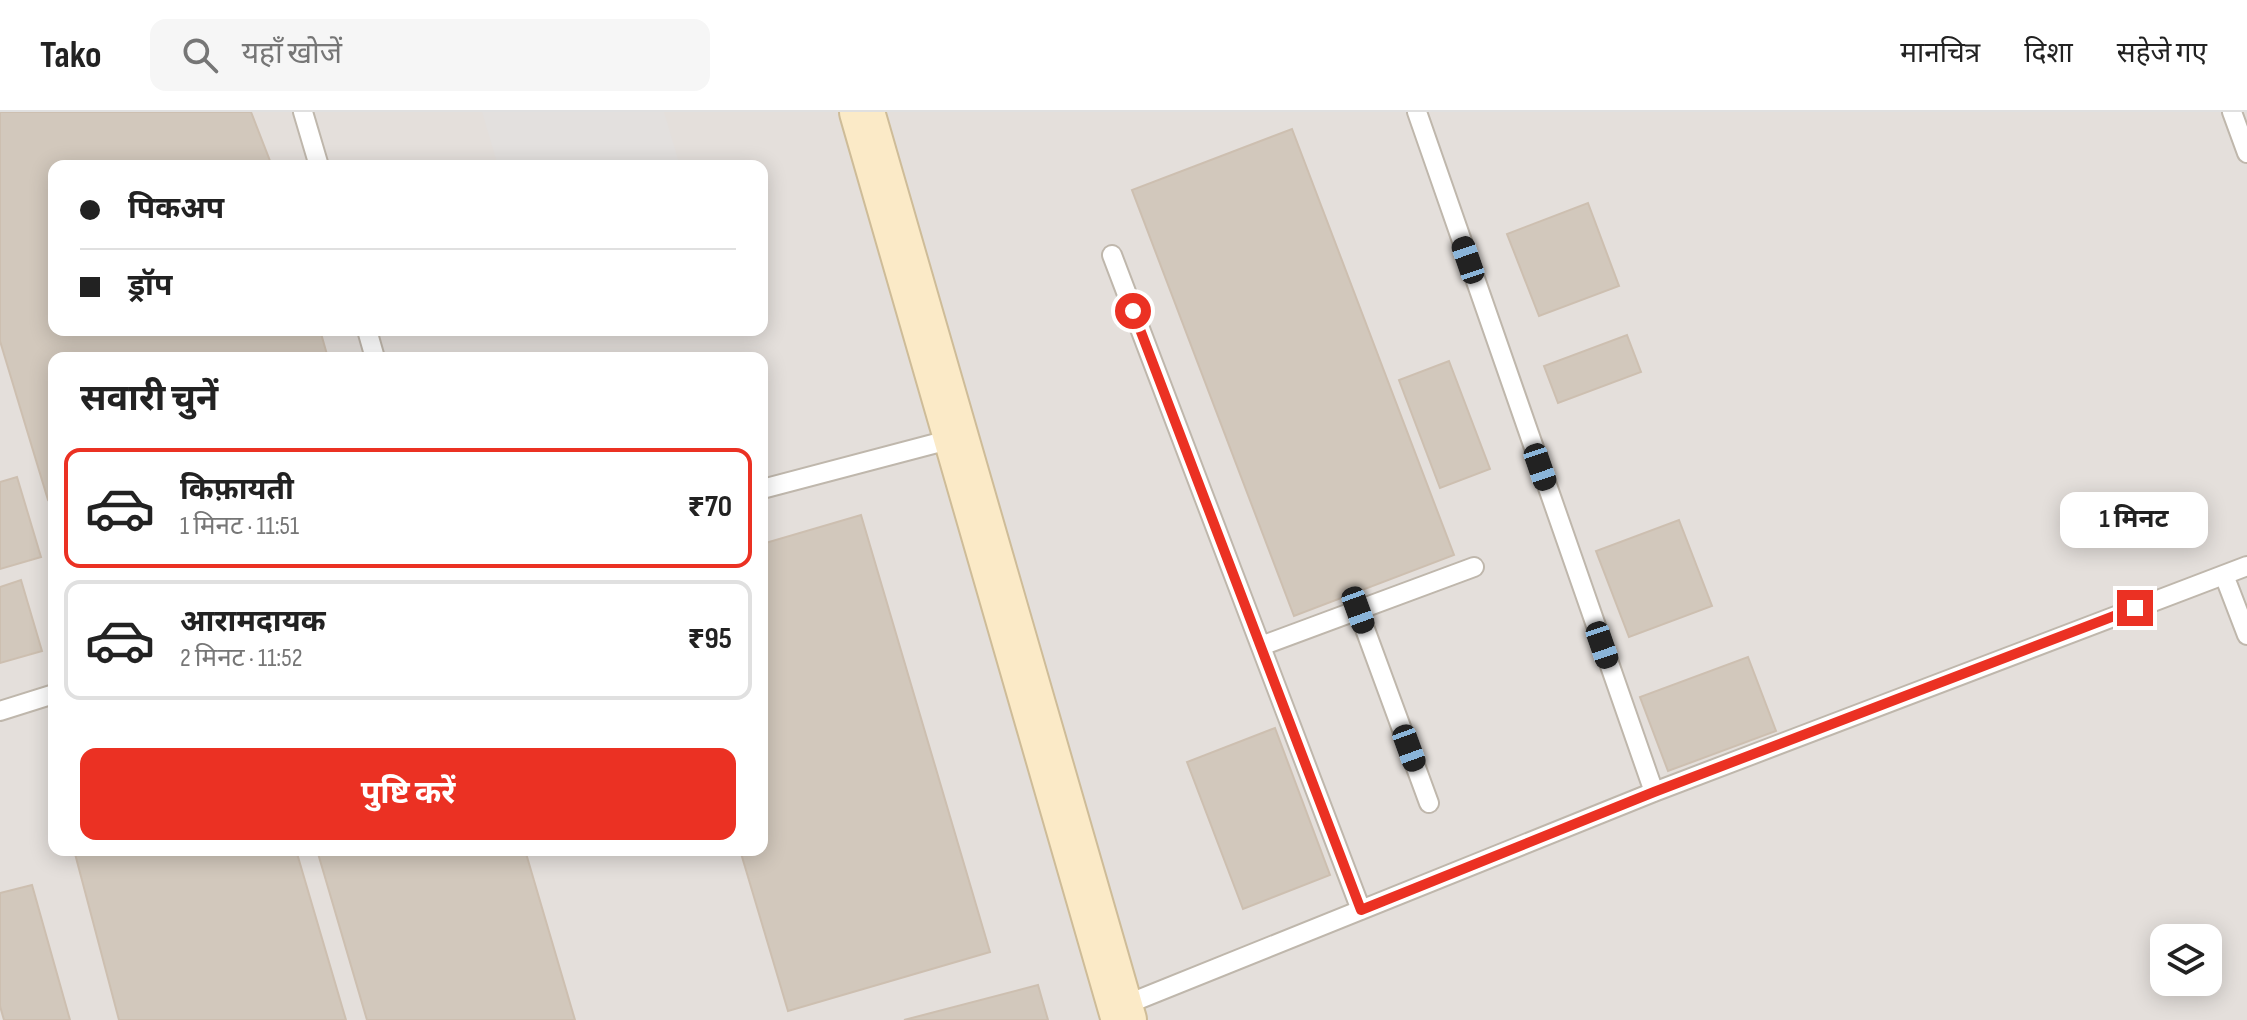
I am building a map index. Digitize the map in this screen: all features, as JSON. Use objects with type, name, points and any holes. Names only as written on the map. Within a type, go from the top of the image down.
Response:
[{"type":"street","points":[[862,112],[1122,1014]]},
{"type":"lane","points":[[303,112],[317,160]]},
{"type":"lane","points":[[1417,112],[1654,792]]},
{"type":"lane","points":[[2232,112],[2247,153]]},
{"type":"lane","points":[[1112,255],[1361,910]]},
{"type":"lane","points":[[768,487],[956,438]]},
{"type":"lane","points":[[1122,1014],[1361,910],[1654,792],[2247,566]]},
{"type":"lane","points":[[1261,646],[1474,567]]},
{"type":"lane","points":[[2224,575],[2247,635]]},
{"type":"lane","points":[[1358,610],[1429,803]]},
{"type":"lane","points":[[0,711],[48,696]]},
{"type":"shaded area","points":[[0,112],[2247,112],[2247,1020],[0,1020]]},
{"type":"shaded area","points":[[482,112],[664,112],[678,160],[496,160]]},
{"type":"building","points":[[0,112],[251,112],[270,160],[48,160],[48,336],[322,336],[326,352],[48,352],[48,500],[0,341]]},
{"type":"building","points":[[1292,129],[1454,555],[1294,616],[1132,190]]},
{"type":"building","points":[[1588,203],[1619,286],[1539,316],[1507,234]]},
{"type":"building","points":[[1627,335],[1641,372],[1558,403],[1544,366]]},
{"type":"building","points":[[1449,361],[1490,469],[1440,488],[1399,380]]},
{"type":"building","points":[[17,477],[41,557],[0,569],[0,482]]},
{"type":"building","points":[[861,515],[990,952],[788,1011],[742,856],[768,856],[768,542]]},
{"type":"building","points":[[1679,520],[1712,606],[1629,637],[1596,551]]},
{"type":"building","points":[[21,580],[42,651],[0,663],[0,587]]},
{"type":"building","points":[[1748,657],[1776,731],[1668,771],[1640,697]]},
{"type":"building","points":[[1275,728],[1330,875],[1243,909],[1187,762]]},
{"type":"building","points":[[76,856],[298,856],[346,1020],[119,1020]]},
{"type":"building","points":[[319,856],[527,856],[575,1020],[367,1020]]},
{"type":"building","points":[[32,885],[70,1020],[4,1020],[0,1006],[0,893]]},
{"type":"building","points":[[1038,985],[1048,1020],[904,1020]]},
{"type":"route","points":[[1133,311],[1361,910],[1654,792],[2135,608]]}]
